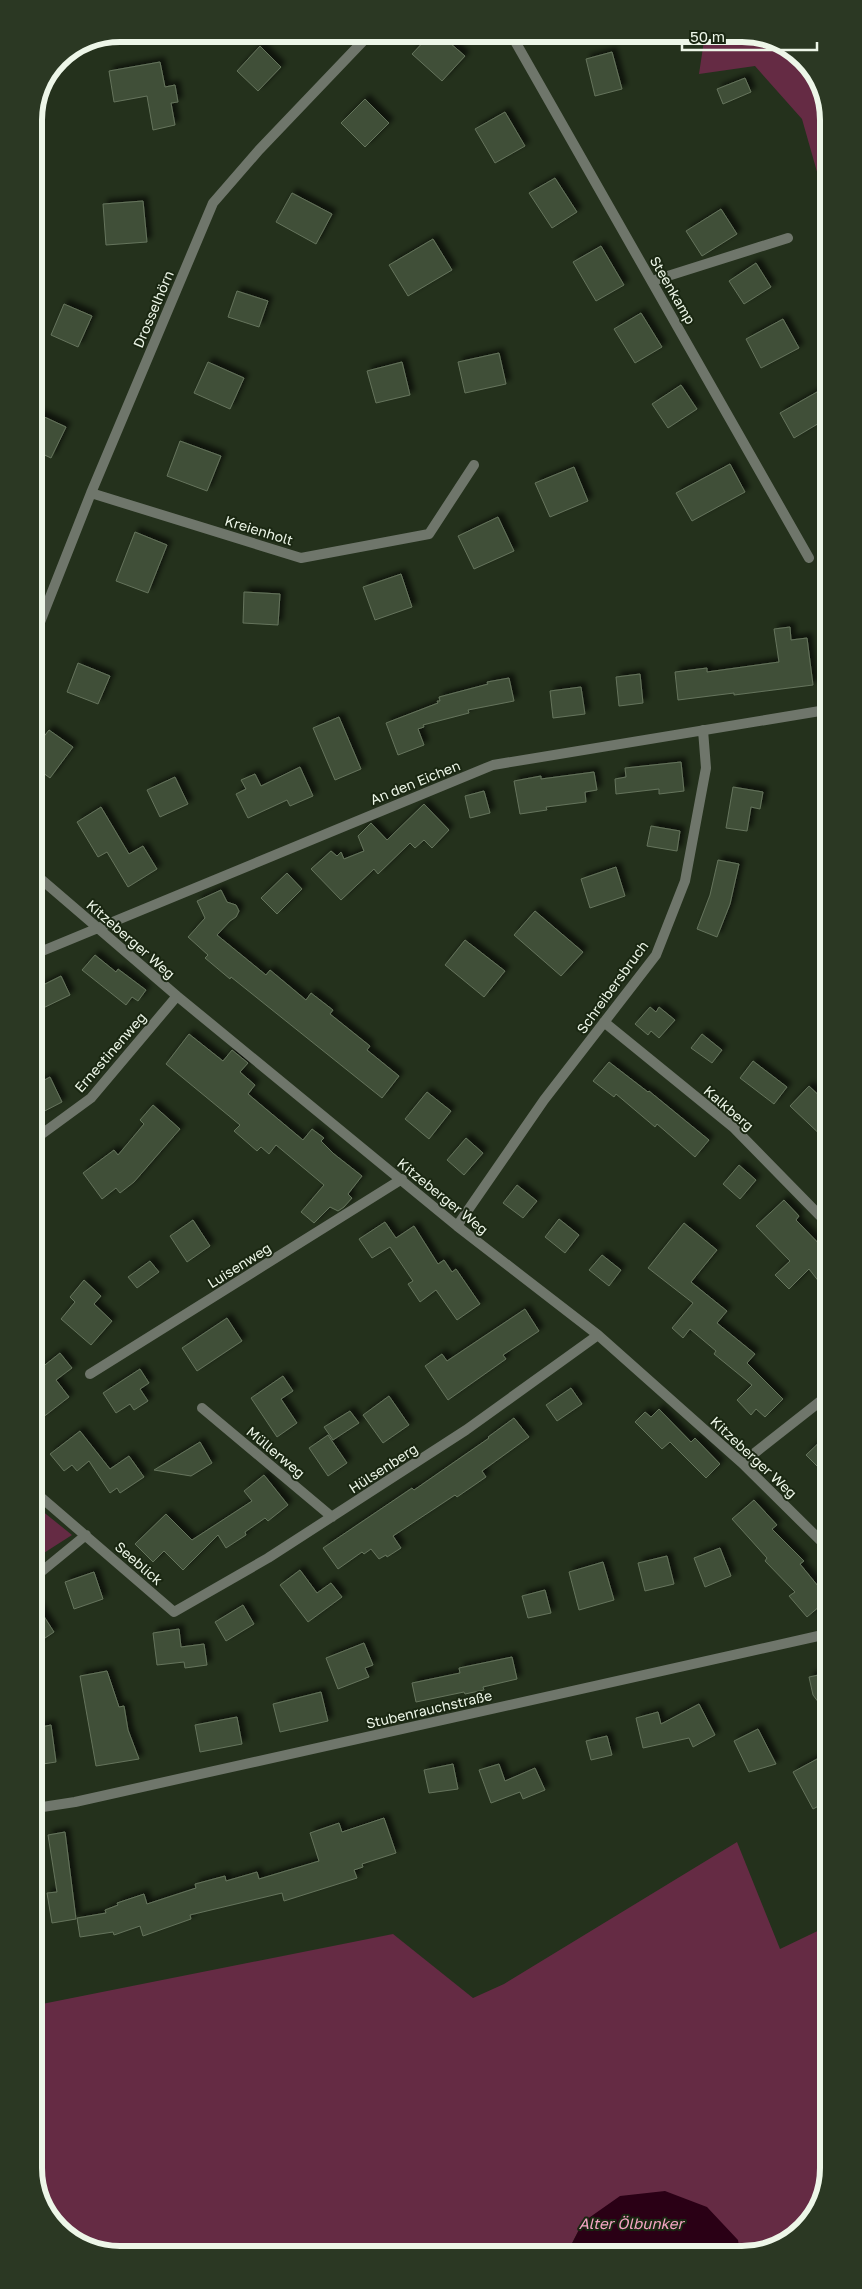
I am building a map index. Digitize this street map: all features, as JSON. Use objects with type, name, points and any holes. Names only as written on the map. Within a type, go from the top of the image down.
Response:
[{"type":"street","name":"Drosselhörn","points":[[43,616],[91,493],[213,203],[259,150],[362,42]]},
{"type":"street","name":"Steenkamp","points":[[516,43],[809,558]]},
{"type":"street","points":[[652,282],[788,238]]},
{"type":"street","name":"Kreienholt","points":[[91,493],[301,558],[429,534],[474,465]]},
{"type":"street","name":"An den Eichen","points":[[43,951],[493,765],[820,711]]},
{"type":"street","name":"Schreibersbruch","points":[[457,1226],[544,1100],[656,955],[685,880],[706,768],[703,730]]},
{"type":"street","name":"Kitzeberger Weg","points":[[43,881],[177,996],[457,1226],[598,1335],[742,1464],[820,1540]]},
{"type":"street","name":"Ernestinenweg","points":[[43,1134],[91,1098],[177,996]]},
{"type":"street","name":"Kalkberg","points":[[604,1022],[733,1127],[820,1216]]},
{"type":"street","name":"Luisenweg","points":[[90,1374],[402,1180]]},
{"type":"street","name":"Hülsenberg","points":[[174,1612],[268,1558],[466,1430],[598,1335]]},
{"type":"street","points":[[742,1464],[820,1402]]},
{"type":"street","name":"Müllerweg","points":[[202,1408],[332,1517]]},
{"type":"street","name":"Seeblick","points":[[42,1498],[174,1612]]},
{"type":"street","points":[[42,1571],[86,1536]]},
{"type":"street","name":"Stubenrauchstraße","points":[[42,1807],[75,1802],[820,1636]]},
{"type":"shaded area","points":[[704,43],[757,44],[781,53],[789,59],[806,77],[817,100],[820,120],[820,182],[802,119],[755,66],[699,74]]},
{"type":"shaded area","points":[[42,1511],[72,1535],[42,1554]]},
{"type":"shaded area","points":[[737,1842],[780,1949],[820,1930],[820,2169],[815,2194],[797,2224],[772,2241],[752,2246],[738,2246],[737,2240],[583,2222],[571,2246],[115,2246],[100,2244],[81,2236],[65,2224],[48,2199],[42,2169],[42,2004],[393,1934],[473,1998],[504,1984]]},
{"type":"water","name":"Alter Ölbunker","points":[[665,2191],[707,2207],[738,2240],[739,2246],[658,2246],[655,2243],[648,2246],[571,2246],[583,2222],[620,2196]]},
{"type":"building","points":[[423,42],[449,43],[465,56],[442,81],[412,54]]},
{"type":"building","points":[[260,46],[281,67],[258,91],[237,71]]},
{"type":"building","points":[[612,52],[622,89],[595,96],[586,59]]},
{"type":"building","points":[[160,62],[165,87],[175,85],[178,102],[171,103],[175,125],[153,130],[147,96],[114,102],[109,71]]},
{"type":"building","points":[[745,78],[751,92],[723,104],[717,89]]},
{"type":"building","points":[[365,99],[389,123],[365,147],[341,123]]},
{"type":"building","points":[[505,112],[525,146],[495,163],[475,129]]},
{"type":"building","points":[[555,178],[577,212],[552,228],[529,193]]},
{"type":"building","points":[[292,193],[332,214],[316,244],[276,222]]},
{"type":"building","points":[[143,201],[147,242],[106,245],[103,204]]},
{"type":"building","points":[[721,209],[737,234],[702,256],[686,231]]},
{"type":"building","points":[[433,239],[452,270],[408,296],[389,265]]},
{"type":"building","points":[[601,246],[624,285],[596,301],[573,262]]},
{"type":"building","points":[[756,263],[771,287],[744,304],[729,281]]},
{"type":"building","points":[[237,291],[268,301],[259,327],[228,317]]},
{"type":"building","points":[[64,304],[92,316],[78,347],[51,335]]},
{"type":"building","points":[[641,313],[662,347],[635,363],[614,329]]},
{"type":"building","points":[[783,319],[799,348],[761,368],[746,339]]},
{"type":"building","points":[[499,353],[506,384],[465,393],[458,362]]},
{"type":"building","points":[[208,362],[244,378],[230,409],[194,393]]},
{"type":"building","points":[[402,362],[410,395],[376,403],[367,371]]},
{"type":"building","points":[[681,385],[697,409],[668,428],[652,404]]},
{"type":"building","points":[[817,392],[820,397],[820,423],[794,438],[780,413]]},
{"type":"building","points":[[43,416],[66,427],[51,458],[43,454]]},
{"type":"building","points":[[180,441],[221,456],[207,491],[167,476]]},
{"type":"building","points":[[730,464],[745,492],[692,521],[676,493]]},
{"type":"building","points":[[574,467],[588,501],[550,517],[535,483]]},
{"type":"building","points":[[498,517],[514,551],[474,569],[458,536]]},
{"type":"building","points":[[135,532],[167,545],[148,593],[116,581]]},
{"type":"building","points":[[401,574],[412,607],[375,620],[363,587]]},
{"type":"building","points":[[244,592],[280,594],[278,625],[243,623]]},
{"type":"building","points":[[790,627],[791,640],[807,638],[813,685],[678,700],[675,672],[707,668],[707,672],[779,662],[774,629]]},
{"type":"building","points":[[78,663],[110,676],[98,704],[67,692]]},
{"type":"building","points":[[640,674],[643,703],[619,706],[616,677]]},
{"type":"building","points":[[509,678],[514,701],[468,710],[469,713],[423,725],[424,727],[418,729],[424,745],[398,755],[386,723],[438,703],[437,701],[440,701],[439,697],[488,684],[487,682]]},
{"type":"building","points":[[581,687],[585,714],[553,718],[550,691]]},
{"type":"building","points":[[339,717],[361,769],[335,780],[313,728]]},
{"type":"building","points":[[49,730],[73,747],[50,778],[43,773],[43,738]]},
{"type":"building","points":[[681,762],[684,791],[659,794],[659,789],[616,794],[615,779],[626,777],[625,768]]},
{"type":"building","points":[[300,767],[313,796],[290,806],[287,800],[248,818],[236,794],[246,789],[241,780],[255,774],[261,786]]},
{"type":"building","points":[[594,772],[597,790],[585,792],[586,802],[546,807],[547,810],[520,814],[514,781],[541,776],[541,779]]},
{"type":"building","points":[[175,777],[188,804],[160,817],[147,790]]},
{"type":"building","points":[[733,787],[763,792],[760,809],[751,807],[747,831],[726,828]]},
{"type":"building","points":[[484,791],[490,813],[470,818],[465,796]]},
{"type":"building","points":[[424,804],[449,830],[432,848],[424,840],[415,848],[410,843],[378,874],[374,869],[341,900],[311,869],[331,851],[337,856],[341,852],[344,859],[364,851],[358,836],[371,823],[387,840]]},
{"type":"building","points":[[101,807],[129,854],[143,846],[157,869],[128,887],[107,852],[98,857],[77,822]]},
{"type":"building","points":[[651,826],[680,831],[677,851],[647,846]]},
{"type":"building","points":[[718,860],[739,864],[730,904],[717,937],[697,929],[710,895]]},
{"type":"building","points":[[616,867],[625,896],[590,908],[581,879]]},
{"type":"building","points":[[287,873],[302,889],[277,914],[261,898]]},
{"type":"building","points":[[221,890],[227,902],[236,905],[239,911],[236,917],[217,935],[266,975],[270,970],[306,1000],[311,993],[333,1010],[330,1014],[370,1046],[367,1050],[399,1076],[382,1098],[231,977],[230,979],[205,958],[208,955],[188,937],[205,918],[197,901]]},
{"type":"building","points":[[535,911],[583,952],[561,976],[514,935]]},
{"type":"building","points":[[465,940],[505,971],[484,997],[445,965]]},
{"type":"building","points":[[95,955],[116,972],[118,969],[146,990],[138,1001],[132,997],[126,1005],[82,970]]},
{"type":"building","points":[[61,976],[70,995],[43,1008],[43,985]]},
{"type":"building","points":[[650,1007],[656,1012],[659,1007],[675,1020],[659,1038],[651,1031],[648,1035],[635,1024]]},
{"type":"building","points":[[189,1034],[223,1061],[232,1050],[248,1063],[240,1072],[255,1085],[248,1094],[303,1140],[312,1129],[324,1138],[321,1141],[334,1154],[362,1176],[348,1194],[352,1198],[344,1207],[338,1211],[330,1207],[314,1223],[301,1212],[324,1185],[276,1145],[269,1154],[261,1147],[257,1151],[234,1131],[240,1125],[166,1064]]},
{"type":"building","points":[[702,1034],[722,1050],[712,1063],[691,1048]]},
{"type":"building","points":[[753,1061],[787,1087],[774,1104],[740,1078]]},
{"type":"building","points":[[609,1062],[649,1091],[709,1140],[695,1157],[657,1124],[655,1127],[616,1094],[614,1097],[593,1081]]},
{"type":"building","points":[[50,1077],[62,1102],[43,1112],[43,1081]]},
{"type":"building","points":[[809,1086],[820,1096],[820,1134],[790,1106]]},
{"type":"building","points":[[427,1092],[451,1111],[429,1139],[405,1119]]},
{"type":"building","points":[[153,1105],[180,1129],[134,1182],[120,1193],[116,1188],[102,1199],[83,1173],[114,1150],[118,1155],[144,1124],[140,1120]]},
{"type":"building","points":[[466,1138],[483,1153],[464,1175],[447,1160]]},
{"type":"building","points":[[739,1165],[756,1180],[740,1199],[723,1184]]},
{"type":"building","points":[[517,1185],[537,1201],[523,1218],[503,1203]]},
{"type":"building","points":[[784,1200],[799,1216],[796,1220],[820,1245],[820,1283],[809,1269],[789,1289],[775,1275],[790,1261],[756,1226]]},
{"type":"building","points":[[559,1219],[579,1235],[565,1253],[545,1237]]},
{"type":"building","points":[[193,1220],[210,1246],[187,1262],[170,1236]]},
{"type":"building","points":[[385,1222],[396,1238],[414,1226],[438,1264],[444,1260],[452,1272],[456,1269],[480,1304],[457,1320],[436,1290],[420,1302],[408,1284],[413,1281],[390,1247],[372,1258],[359,1239]]},
{"type":"building","points":[[684,1223],[717,1250],[691,1282],[727,1311],[717,1323],[755,1354],[747,1363],[783,1399],[765,1417],[756,1409],[751,1415],[737,1400],[752,1385],[714,1354],[716,1351],[690,1329],[683,1338],[672,1328],[693,1303],[648,1268]]},
{"type":"building","points":[[602,1255],[621,1270],[609,1286],[589,1270]]},
{"type":"building","points":[[150,1261],[159,1272],[137,1288],[128,1277]]},
{"type":"building","points":[[84,1280],[101,1296],[94,1304],[112,1321],[91,1345],[61,1319],[75,1302],[70,1297]]},
{"type":"building","points":[[525,1309],[539,1331],[503,1355],[506,1359],[448,1400],[425,1366],[442,1354],[447,1361]]},
{"type":"building","points":[[227,1318],[242,1341],[197,1371],[182,1348]]},
{"type":"building","points":[[60,1353],[72,1368],[56,1380],[69,1397],[42,1418],[42,1367]]},
{"type":"building","points":[[140,1369],[149,1383],[140,1389],[148,1401],[134,1410],[130,1404],[116,1413],[103,1393]]},
{"type":"building","points":[[283,1376],[293,1391],[281,1399],[297,1423],[277,1437],[251,1398]]},
{"type":"building","points":[[571,1388],[582,1404],[557,1421],[546,1405]]},
{"type":"building","points":[[389,1396],[409,1425],[383,1443],[363,1415]]},
{"type":"building","points":[[659,1409],[691,1442],[695,1438],[720,1464],[706,1478],[670,1442],[662,1449],[635,1422],[645,1412],[651,1417]]},
{"type":"building","points":[[350,1411],[359,1423],[333,1440],[324,1427]]},
{"type":"building","points":[[514,1418],[529,1437],[482,1471],[486,1477],[393,1536],[401,1548],[387,1557],[386,1555],[379,1559],[371,1549],[364,1554],[362,1552],[338,1569],[323,1548],[412,1488],[414,1490],[489,1438]]},
{"type":"building","points":[[80,1431],[110,1469],[129,1456],[144,1477],[120,1493],[117,1488],[110,1493],[89,1461],[77,1471],[72,1465],[64,1471],[50,1454]]},
{"type":"building","points":[[328,1435],[347,1463],[328,1476],[309,1448]]},
{"type":"building","points":[[200,1442],[212,1463],[191,1476],[154,1470]]},
{"type":"building","points":[[820,1442],[820,1469],[806,1455]]},
{"type":"building","points":[[264,1475],[288,1505],[268,1521],[265,1518],[245,1532],[246,1535],[226,1548],[218,1535],[183,1570],[164,1551],[153,1562],[135,1544],[166,1514],[192,1540],[252,1501],[244,1491]]},
{"type":"building","points":[[754,1500],[777,1525],[772,1529],[804,1561],[800,1564],[820,1588],[820,1606],[807,1617],[789,1596],[795,1592],[765,1561],[767,1558],[732,1519]]},
{"type":"building","points":[[720,1548],[731,1576],[705,1587],[694,1558]]},
{"type":"building","points":[[667,1556],[674,1584],[645,1591],[638,1563]]},
{"type":"building","points":[[603,1562],[614,1600],[579,1610],[569,1572]]},
{"type":"building","points":[[300,1570],[317,1593],[331,1583],[342,1597],[308,1622],[280,1585]]},
{"type":"building","points":[[94,1572],[103,1599],[74,1609],[65,1582]]},
{"type":"building","points":[[545,1590],[551,1613],[528,1618],[522,1596]]},
{"type":"building","points":[[243,1605],[254,1624],[226,1641],[215,1622]]},
{"type":"building","points":[[42,1614],[54,1632],[42,1640]]},
{"type":"building","points":[[179,1629],[181,1647],[204,1644],[207,1665],[185,1668],[184,1662],[157,1665],[153,1633]]},
{"type":"building","points":[[364,1643],[373,1665],[365,1668],[369,1677],[338,1689],[326,1658]]},
{"type":"building","points":[[512,1657],[517,1679],[483,1687],[484,1690],[465,1694],[464,1692],[416,1702],[412,1683],[460,1673],[459,1668]]},
{"type":"building","points":[[107,1671],[119,1707],[124,1706],[128,1730],[139,1759],[96,1766],[80,1676]]},
{"type":"building","points":[[820,1675],[820,1704],[813,1695],[809,1677]]},
{"type":"building","points":[[321,1692],[328,1721],[280,1732],[273,1704]]},
{"type":"building","points":[[699,1704],[715,1735],[693,1747],[689,1738],[643,1748],[636,1718],[658,1712],[661,1724]]},
{"type":"building","points":[[237,1717],[242,1744],[200,1752],[195,1725]]},
{"type":"building","points":[[51,1725],[56,1762],[42,1764],[42,1727]]},
{"type":"building","points":[[758,1729],[776,1764],[749,1772],[734,1741]]},
{"type":"building","points":[[607,1736],[612,1755],[591,1760],[586,1741]]},
{"type":"building","points":[[817,1759],[820,1764],[820,1805],[813,1809],[793,1772]]},
{"type":"building","points":[[453,1764],[458,1789],[429,1793],[424,1770]]},
{"type":"building","points":[[499,1764],[505,1781],[535,1768],[545,1790],[523,1799],[520,1792],[491,1803],[479,1770]]},
{"type":"building","points":[[384,1818],[396,1853],[362,1864],[363,1867],[354,1870],[357,1878],[284,1901],[282,1893],[190,1915],[191,1919],[143,1936],[140,1926],[114,1935],[113,1932],[80,1937],[77,1918],[106,1913],[105,1910],[118,1905],[117,1903],[144,1894],[147,1904],[196,1888],[195,1884],[225,1876],[226,1881],[257,1872],[259,1879],[319,1861],[310,1833],[339,1823],[342,1832]]},
{"type":"building","points":[[65,1832],[76,1919],[52,1923],[47,1893],[57,1892],[48,1835]]}]
